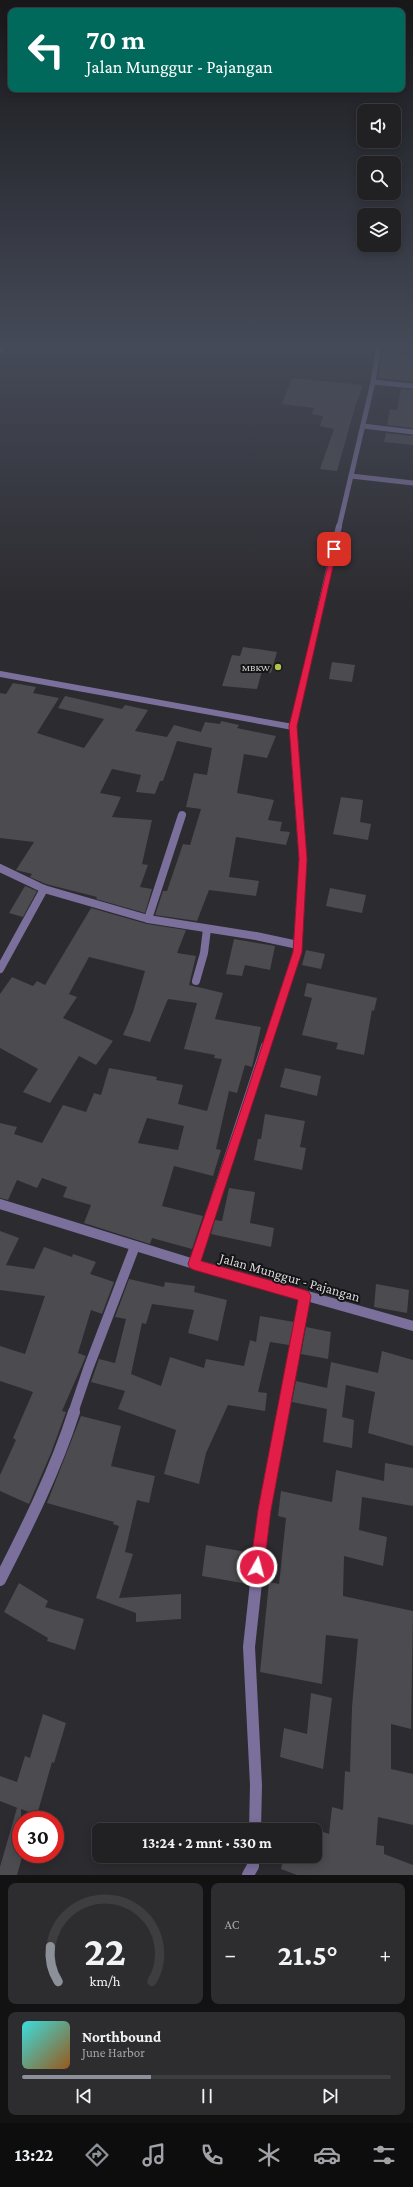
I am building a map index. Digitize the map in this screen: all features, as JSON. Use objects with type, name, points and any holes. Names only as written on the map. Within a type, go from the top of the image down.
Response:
[{"type":"street","points":[[194,1264],[297,952],[303,859],[293,726],[361,432]]},
{"type":"street","points":[[351,476],[413,483]]},
{"type":"street","points":[[0,674],[293,726]]},
{"type":"street","points":[[148,919],[182,815]]},
{"type":"street","points":[[0,868],[44,889],[148,919],[256,936],[298,945]]},
{"type":"street","points":[[0,969],[44,889]]},
{"type":"street","points":[[196,981],[204,953],[207,928]]},
{"type":"street","name":"Jalan Munggur - Pajangan","points":[[0,1204],[194,1264],[413,1326]]},
{"type":"street","points":[[0,1580],[28,1525],[63,1445],[91,1362],[135,1246]]},
{"type":"street","points":[[255,1823],[256,1785],[250,1647],[252,1610],[264,1510],[305,1296]]},
{"type":"street","points":[[248,1875],[253,1863]]},
{"type":"building","points":[[333,432],[348,432],[337,471],[320,469]]},
{"type":"building","points":[[386,433],[413,436],[413,445],[384,442]]},
{"type":"building","points":[[243,647],[277,652],[271,673],[262,671],[257,689],[222,686],[232,655],[240,656]]},
{"type":"building","points":[[332,662],[355,665],[352,682],[329,679]]},
{"type":"building","points":[[13,683],[36,687],[33,693],[59,698],[37,733],[84,748],[104,719],[58,708],[65,696],[122,709],[125,705],[148,710],[135,731],[167,737],[174,725],[201,732],[205,722],[220,724],[221,721],[239,725],[237,728],[276,736],[267,758],[244,754],[237,793],[274,800],[268,820],[282,822],[280,831],[290,832],[286,845],[236,837],[229,877],[259,881],[256,896],[209,890],[197,921],[155,915],[163,891],[167,891],[183,844],[190,845],[201,809],[186,807],[194,773],[207,775],[212,748],[177,741],[163,781],[160,781],[155,794],[136,792],[141,775],[112,769],[100,793],[121,797],[112,817],[152,820],[142,864],[148,865],[140,887],[152,889],[145,913],[96,899],[97,897],[46,884],[30,877],[32,874],[16,870],[34,842],[0,838],[0,693],[6,694]]},
{"type":"building","points":[[341,797],[363,800],[360,822],[371,824],[368,840],[333,834]]},
{"type":"building","points":[[25,886],[37,891],[23,917],[9,913]]},
{"type":"building","points":[[330,888],[366,895],[362,913],[326,906]]},
{"type":"building","points":[[91,908],[147,924],[186,930],[177,953],[196,956],[189,985],[223,993],[215,1019],[261,1027],[252,1067],[245,1065],[237,1093],[229,1091],[216,1149],[221,1150],[213,1176],[174,1166],[162,1206],[203,1216],[192,1249],[152,1238],[150,1244],[84,1223],[91,1205],[63,1197],[67,1187],[42,1178],[37,1188],[17,1180],[8,1200],[0,1198],[0,1123],[17,1127],[14,1134],[42,1143],[63,1105],[86,1112],[94,1093],[101,1095],[109,1068],[157,1077],[156,1080],[183,1085],[178,1104],[207,1111],[222,1059],[214,1058],[215,1055],[184,1049],[197,1003],[168,999],[150,1042],[123,1035],[133,1012],[145,971],[89,957],[69,994],[77,997],[63,1018],[113,1041],[96,1065],[79,1056],[50,1103],[23,1092],[38,1069],[0,1048],[0,994],[12,977],[33,986],[37,981],[45,985]],"holes":[[[147,1118],[184,1126],[178,1150],[138,1143]]]},
{"type":"building","points":[[234,939],[275,946],[270,970],[245,965],[242,976],[226,974]]},
{"type":"building","points":[[306,950],[325,954],[321,969],[302,965]]},
{"type":"building","points":[[307,983],[377,998],[374,1011],[372,1010],[364,1055],[336,1049],[338,1043],[302,1035],[312,998],[304,996]]},
{"type":"building","points":[[285,1068],[321,1076],[317,1096],[280,1087]]},
{"type":"building","points":[[265,1114],[305,1121],[300,1147],[306,1148],[302,1170],[254,1160],[258,1139],[261,1139]]},
{"type":"building","points":[[229,1188],[255,1192],[250,1223],[274,1228],[271,1247],[211,1234],[215,1220],[222,1221]]},
{"type":"building","points":[[0,1231],[19,1238],[6,1265],[34,1269],[44,1247],[72,1257],[73,1254],[96,1262],[90,1274],[114,1282],[102,1314],[91,1310],[78,1353],[86,1356],[62,1411],[66,1412],[51,1453],[29,1504],[0,1491],[0,1475],[16,1440],[13,1438],[33,1392],[0,1381],[0,1346],[25,1354],[45,1296],[0,1290]]},
{"type":"building","points":[[129,1279],[164,1287],[165,1282],[195,1286],[194,1292],[227,1300],[218,1341],[188,1333],[194,1310],[152,1304],[146,1324],[142,1323],[131,1374],[161,1386],[170,1357],[204,1368],[206,1359],[244,1366],[250,1340],[256,1342],[260,1316],[294,1322],[289,1345],[270,1342],[258,1392],[267,1393],[265,1411],[228,1405],[206,1453],[199,1484],[164,1474],[176,1430],[118,1409],[125,1391],[91,1382],[99,1359],[115,1363],[126,1319],[115,1317]]},
{"type":"building","points":[[376,1284],[409,1290],[407,1313],[374,1307]]},
{"type":"building","points":[[306,1327],[331,1332],[328,1359],[301,1354]]},
{"type":"building","points":[[382,1351],[413,1360],[413,1446],[368,1433],[375,1392],[346,1385],[342,1417],[354,1420],[352,1448],[323,1442],[327,1409],[292,1402],[296,1381],[327,1388],[331,1362],[378,1373]]},
{"type":"building","points":[[81,1416],[121,1426],[111,1466],[155,1476],[149,1503],[137,1500],[125,1552],[133,1554],[119,1598],[181,1594],[181,1619],[136,1622],[136,1613],[96,1598],[119,1526],[113,1524],[114,1522],[47,1503]]},
{"type":"building","points":[[385,1463],[413,1468],[413,1506],[362,1497],[359,1530],[387,1537],[383,1566],[344,1556],[343,1596],[413,1611],[411,1729],[391,1724],[391,1769],[413,1774],[413,1825],[378,1817],[376,1845],[384,1846],[384,1854],[413,1865],[413,1875],[297,1875],[281,1869],[282,1863],[322,1863],[322,1832],[329,1834],[332,1807],[343,1810],[345,1771],[350,1772],[352,1707],[358,1639],[326,1635],[322,1684],[260,1672],[269,1582],[279,1584],[286,1518],[278,1516],[281,1491],[332,1502],[336,1470],[384,1481]]},
{"type":"building","points":[[206,1545],[252,1553],[248,1584],[202,1576]]},
{"type":"building","points":[[19,1583],[48,1601],[45,1607],[84,1619],[75,1650],[47,1641],[48,1638],[4,1612]]},
{"type":"building","points":[[311,1693],[332,1698],[323,1769],[280,1757],[284,1728],[307,1734]]},
{"type":"building","points":[[43,1714],[66,1723],[54,1763],[52,1762],[38,1811],[26,1811],[21,1809],[21,1811],[16,1811],[17,1808],[20,1809],[0,1801],[0,1776],[17,1782],[25,1756],[30,1758]]},
{"type":"building","points":[[12,1825],[12,1863],[20,1863],[17,1875],[0,1875],[0,1867]]},
{"type":"place","name":"MBKW","points":[[278,667]]},
{"type":"route","points":[[257,1567],[264,1510],[280,1434],[287,1387],[305,1296],[194,1264],[297,952],[303,859],[299,794],[292,731],[334,549]]}]
